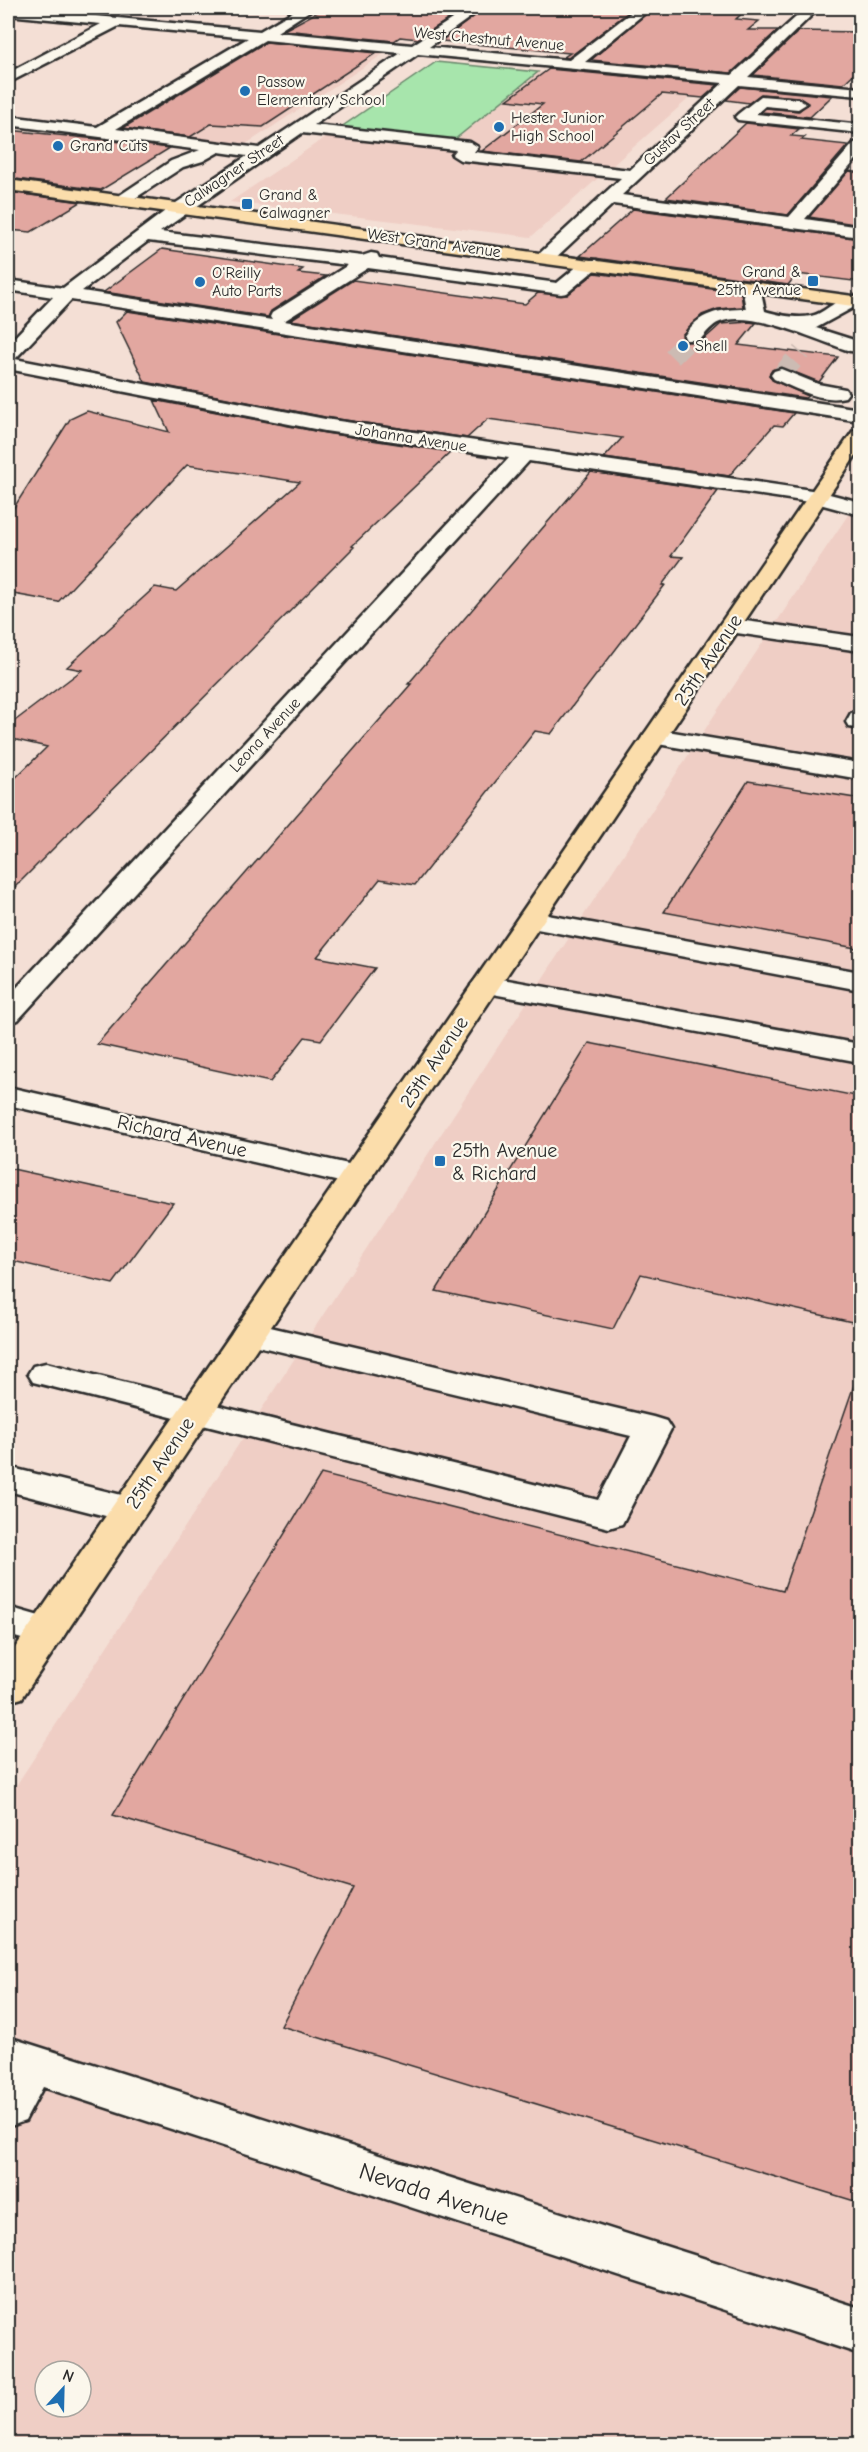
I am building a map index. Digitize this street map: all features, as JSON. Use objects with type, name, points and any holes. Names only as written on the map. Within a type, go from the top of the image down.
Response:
[{"type":"main road","name":"West Grand Avenue","points":[[8,186],[470,247],[856,302]]},
{"type":"main road","name":"25th Avenue","points":[[8,1688],[861,435]]},
{"type":"street","points":[[8,78],[142,8]]},
{"type":"street","points":[[100,132],[308,8]]},
{"type":"street","name":"Calwagner Street","points":[[8,355],[66,294],[179,209],[477,8]]},
{"type":"street","points":[[572,65],[645,8]]},
{"type":"street","name":"Gustav Street","points":[[545,258],[813,8]]},
{"type":"street","name":"West Chestnut Avenue","points":[[8,11],[861,92]]},
{"type":"street","points":[[816,106],[761,101],[743,117],[857,129],[861,125]]},
{"type":"street","points":[[709,105],[752,109]]},
{"type":"street","points":[[8,120],[262,153]]},
{"type":"street","points":[[298,128],[470,147],[460,155],[634,174]]},
{"type":"street","points":[[793,223],[861,146]]},
{"type":"street","points":[[123,201],[177,164],[197,158],[216,147]]},
{"type":"street","points":[[608,198],[861,232]]},
{"type":"street","points":[[145,235],[363,263],[433,268],[561,288],[591,264]]},
{"type":"street","points":[[279,317],[401,238]]},
{"type":"street","points":[[433,268],[470,247]]},
{"type":"street","points":[[8,285],[861,415]]},
{"type":"street","points":[[751,287],[756,314]]},
{"type":"street","points":[[782,320],[816,322],[856,302]]},
{"type":"street","points":[[693,336],[707,319],[720,315],[756,314],[782,320],[859,347]]},
{"type":"street","points":[[812,351],[859,347]]},
{"type":"street","name":"Johanna Avenue","points":[[8,363],[325,425],[522,456],[818,497]]},
{"type":"street","points":[[665,367],[676,375],[718,383],[813,389],[861,397]]},
{"type":"street","points":[[781,375],[813,389]]},
{"type":"street","name":"Leona Avenue","points":[[8,1014],[522,456]]},
{"type":"street","points":[[818,497],[861,493]]},
{"type":"street","points":[[818,497],[861,509]]},
{"type":"street","points":[[731,626],[861,644]]},
{"type":"street","points":[[656,737],[861,771]]},
{"type":"street","points":[[531,920],[861,981]]},
{"type":"street","points":[[486,985],[861,1053]]},
{"type":"street","name":"Richard Avenue","points":[[8,1096],[357,1176]]},
{"type":"street","points":[[46,1374],[194,1413],[609,1515],[653,1429],[249,1333]]},
{"type":"street","points":[[8,1479],[129,1509]]},
{"type":"street","points":[[8,1621],[46,1632]]},
{"type":"street","points":[[8,2108],[20,2060]]},
{"type":"street","name":"Nevada Avenue","points":[[20,2060],[861,2331]]},
{"type":"shaded area","name":"Passow Elementary School","points":[[252,38],[388,51],[243,146],[96,130]]},
{"type":"shaded area","name":"Hester Junior High School","points":[[436,62],[702,87],[531,237],[230,202]]},
{"type":"shaded area","points":[[860,497],[860,2444],[8,2444],[8,1798],[719,708]]},
{"type":"green space","points":[[436,62],[538,72],[449,144],[334,132]]},
{"type":"building","points":[[325,8],[466,8],[418,39],[400,37],[394,41],[284,30]]},
{"type":"building","points":[[485,8],[634,8],[568,58],[564,57],[570,53],[441,41]]},
{"type":"building","points":[[653,8],[748,8],[736,19],[759,21],[748,30],[778,30],[731,73],[591,60]]},
{"type":"building","points":[[799,31],[861,32],[861,67],[843,84],[753,75]]},
{"type":"building","name":"Passow Elementary School","points":[[266,42],[376,53],[263,127],[211,124],[190,137],[123,128]]},
{"type":"building","points":[[549,69],[718,85],[703,98],[662,94],[581,162],[482,151],[543,104],[507,100]]},
{"type":"building","points":[[740,87],[832,96],[810,117],[761,112],[766,108],[799,111],[808,103],[798,97],[761,94],[749,103],[726,100]]},
{"type":"building","points":[[746,123],[799,129],[791,136],[805,137],[801,140],[848,145],[788,215],[666,198]]},
{"type":"building","points":[[8,130],[170,148],[101,190],[8,178]]},
{"type":"building","points":[[849,171],[861,173],[861,225],[809,217]]},
{"type":"building","points":[[8,192],[81,202],[31,232],[8,230]]},
{"type":"building","points":[[633,209],[861,239],[861,282],[797,274],[788,285],[580,256]]},
{"type":"building","name":"O'Reilly Auto Parts","points":[[162,249],[303,269],[298,273],[326,276],[271,311],[268,317],[104,292]]},
{"type":"building","points":[[595,273],[741,293],[743,307],[718,309],[702,315],[682,335],[686,342],[702,341],[721,324],[749,322],[756,323],[738,345],[838,357],[819,382],[782,367],[772,370],[769,375],[772,380],[808,396],[805,398],[290,320],[353,280],[525,304],[538,293],[567,295]]},
{"type":"building","points":[[127,311],[794,413],[783,426],[774,425],[729,476],[604,458],[622,438],[488,419],[467,438],[325,417],[145,382],[116,322]]},
{"type":"building","points":[[154,400],[325,433],[451,452],[352,546],[354,547],[8,894],[8,785],[47,747],[8,738],[8,726],[82,670],[67,667],[155,587],[176,591],[300,482],[187,465],[58,602],[8,593],[8,517],[70,419],[87,411],[169,432]]},
{"type":"building","points":[[591,472],[718,491],[671,556],[683,557],[662,585],[665,585],[551,734],[535,731],[415,885],[380,879],[317,957],[375,968],[321,1040],[305,1037],[270,1082],[97,1044],[411,684],[408,684]]},
{"type":"building","points":[[748,781],[861,799],[861,949],[664,912]]},
{"type":"building","points":[[589,1043],[861,1097],[861,1324],[641,1274],[613,1329],[436,1291]]},
{"type":"building","points":[[8,1168],[173,1203],[113,1284],[8,1260]]},
{"type":"building","points":[[854,1385],[861,1386],[861,2203],[281,2026],[353,1888],[113,1815],[321,1474],[783,1591]]},
{"type":"tunnel","points":[[672,357],[693,336]]},
{"type":"tunnel","points":[[781,375],[801,352]]},
{"type":"place","name":"Passow Elementary School","points":[[245,91]]},
{"type":"place","name":"Hester Junior High School","points":[[499,127]]},
{"type":"place","name":"Grand Cuts","points":[[58,146]]},
{"type":"place","name":"Grand & Calwagner","points":[[247,204]]},
{"type":"place","name":"Grand & 25th Avenue","points":[[813,281]]},
{"type":"place","name":"O'Reilly Auto Parts","points":[[200,282]]},
{"type":"place","name":"Shell","points":[[683,346]]},
{"type":"place","name":"25th Avenue & Richard","points":[[440,1161]]}]
